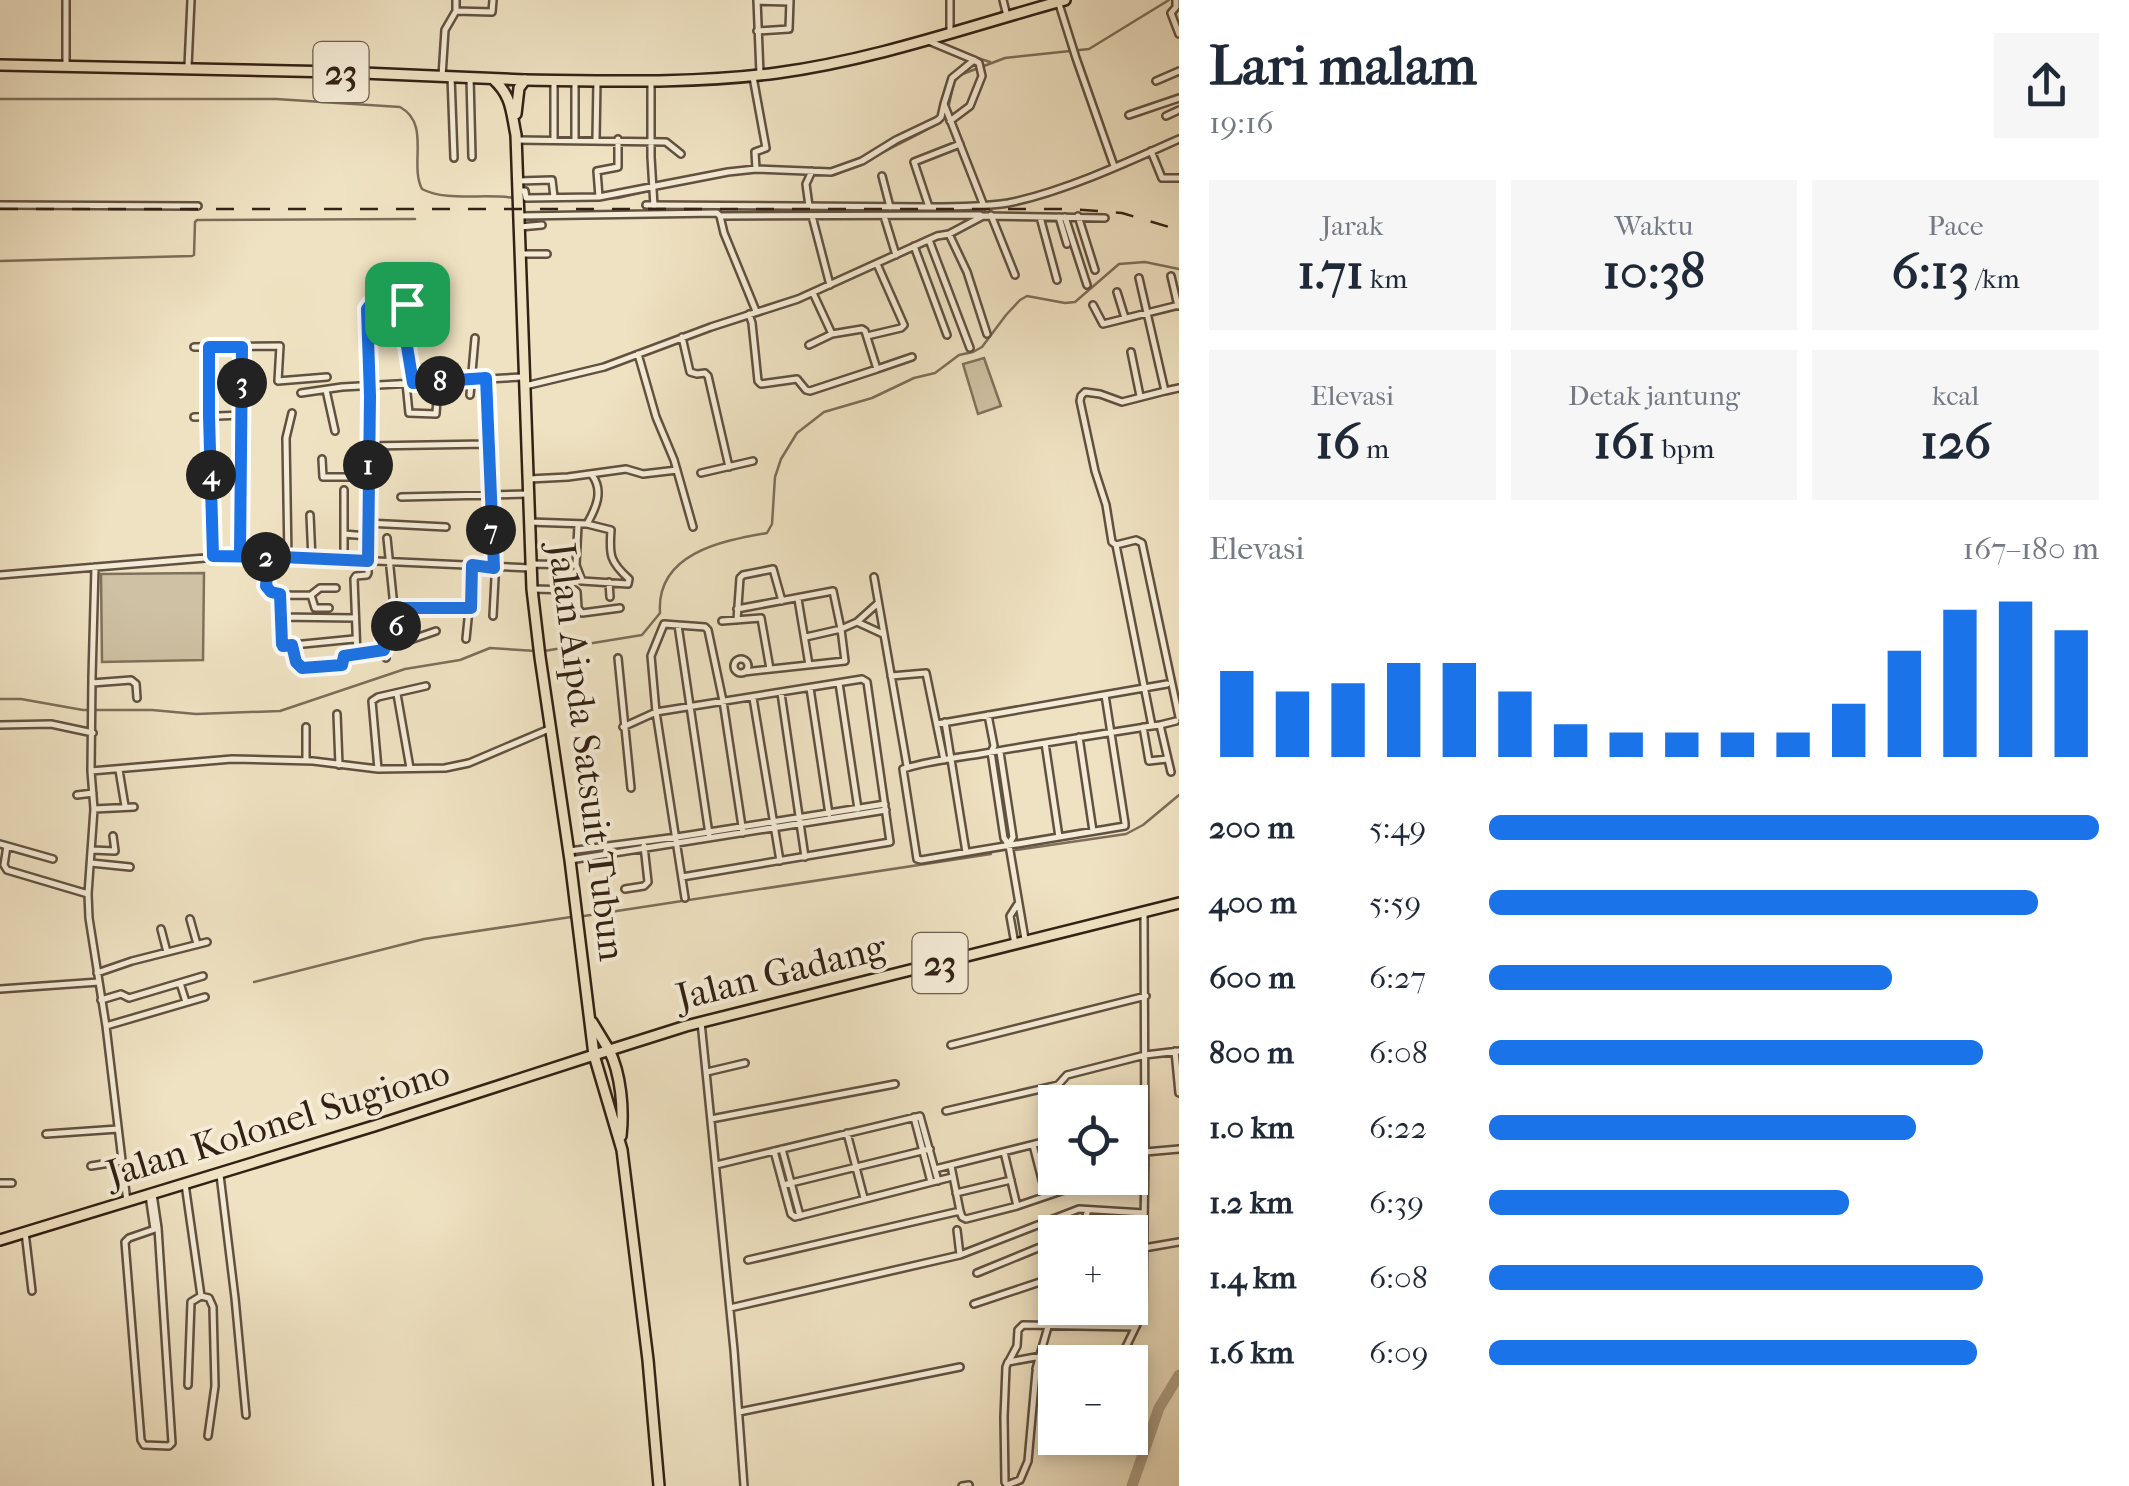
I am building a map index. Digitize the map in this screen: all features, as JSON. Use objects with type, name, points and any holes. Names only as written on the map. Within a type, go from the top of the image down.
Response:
[{"type":"main road","points":[[526,80],[651,81],[757,75],[819,66],[1062,1]]},
{"type":"main road","name":"23","points":[[0,65],[526,80]]},
{"type":"main road","name":"Jalan Aipda Satsuit Tubun","points":[[494,79],[509,97],[516,136]]},
{"type":"main road","name":"Jalan Aipda Satsuit Tubun","points":[[526,80],[517,96],[516,136],[532,590],[594,1055],[620,1142]]},
{"type":"main road","name":"Jalan Gadang","points":[[574,1062],[702,1022],[1179,903]]},
{"type":"main road","name":"Jalan Aipda Satsuit Tubun","points":[[591,1020],[610,1050]]},
{"type":"main road","points":[[610,1050],[618,1079],[620,1142],[648,1360],[659,1486]]},
{"type":"main road","name":"Jalan Kolonel Sugiono","points":[[0,1240],[574,1062]]},
{"type":"street","points":[[66,0],[66,66]]},
{"type":"street","points":[[188,68],[191,0]]},
{"type":"street","points":[[454,158],[445,30],[456,11],[456,0]]},
{"type":"street","points":[[456,11],[492,12],[493,0]]},
{"type":"street","points":[[756,170],[756,152],[766,148],[757,75],[757,32],[757,0],[790,1],[789,28],[757,32]]},
{"type":"street","points":[[950,0],[950,32]]},
{"type":"street","points":[[1002,0],[1007,17]]},
{"type":"street","points":[[1176,0],[1171,13],[1179,34]]},
{"type":"street","points":[[1062,1],[1073,49],[1114,166]]},
{"type":"street","points":[[923,39],[978,65]]},
{"type":"street","points":[[978,65],[952,78],[947,113],[984,206]]},
{"type":"street","points":[[518,191],[526,191],[526,198],[599,197],[652,190],[728,172],[831,172],[862,161],[947,113],[970,106],[978,65]]},
{"type":"street","points":[[1156,81],[1179,71]]},
{"type":"street","points":[[470,77],[472,157]]},
{"type":"street","points":[[554,81],[554,139]]},
{"type":"street","points":[[574,140],[575,81]]},
{"type":"street","points":[[596,140],[597,81]]},
{"type":"street","points":[[651,81],[650,206],[984,206],[1062,186],[1179,138]]},
{"type":"street","points":[[1130,116],[1179,98]]},
{"type":"street","points":[[1166,116],[1179,110]]},
{"type":"street","points":[[516,136],[651,140],[669,142],[681,154]]},
{"type":"street","points":[[599,197],[597,171],[618,167],[618,139]]},
{"type":"street","points":[[929,208],[914,162],[960,144]]},
{"type":"street","points":[[1151,152],[1162,178],[1179,178]]},
{"type":"street","points":[[808,206],[806,184],[811,173]]},
{"type":"street","points":[[882,176],[890,207]]},
{"type":"street","points":[[518,191],[552,180],[554,197]]},
{"type":"street","points":[[0,205],[198,206]]},
{"type":"street","points":[[519,221],[718,213],[1105,218]]},
{"type":"street","points":[[720,216],[752,313],[761,384],[797,379],[810,391],[912,357]]},
{"type":"street","points":[[812,216],[830,285]]},
{"type":"street","points":[[884,216],[896,255]]},
{"type":"street","points":[[301,393],[486,378],[525,382],[604,367],[814,293],[987,216]]},
{"type":"street","points":[[987,216],[1016,275]]},
{"type":"street","points":[[1078,216],[1095,270]]},
{"type":"street","points":[[1040,217],[1057,280]]},
{"type":"street","points":[[1062,217],[1066,244]]},
{"type":"street","points":[[1062,217],[1087,285]]},
{"type":"street","points":[[519,221],[542,225]]},
{"type":"street","points":[[949,234],[967,272],[987,334]]},
{"type":"street","points":[[929,240],[970,348]]},
{"type":"street","points":[[914,246],[946,335]]},
{"type":"street","points":[[520,254],[546,254]]},
{"type":"street","points":[[867,336],[904,325],[877,264]]},
{"type":"street","points":[[1093,306],[1101,323],[1178,305],[1170,276]]},
{"type":"street","points":[[1139,278],[1166,391]]},
{"type":"street","points":[[357,655],[354,577],[368,575],[367,309],[370,305],[421,303],[427,286],[443,290]]},
{"type":"street","points":[[1117,292],[1125,318]]},
{"type":"street","points":[[814,293],[832,334]]},
{"type":"street","points":[[407,304],[404,328],[410,383],[408,412],[438,412],[438,381]]},
{"type":"street","points":[[809,345],[832,334],[862,329],[877,369]]},
{"type":"street","points":[[682,337],[690,372],[708,376],[729,468]]},
{"type":"street","points":[[470,395],[475,338]]},
{"type":"street","points":[[407,343],[429,339]]},
{"type":"street","points":[[194,347],[280,346],[278,381],[327,377]]},
{"type":"street","points":[[209,347],[213,556]]},
{"type":"street","points":[[240,555],[242,347]]},
{"type":"street","points":[[1131,352],[1140,396]]},
{"type":"street","points":[[638,354],[693,528]]},
{"type":"street","points":[[486,378],[494,616]]},
{"type":"street","points":[[1152,726],[1116,545],[1112,542],[1080,401],[1085,392],[1122,402],[1179,388]]},
{"type":"street","points":[[326,390],[334,431]]},
{"type":"street","points":[[288,559],[286,438],[292,413]]},
{"type":"street","points":[[194,417],[242,414]]},
{"type":"street","points":[[368,446],[487,444]]},
{"type":"street","points":[[322,459],[322,477],[367,477]]},
{"type":"street","points":[[701,473],[753,462]]},
{"type":"street","points":[[529,479],[626,468],[643,474],[677,470]]},
{"type":"street","points":[[588,524],[600,491],[592,474]]},
{"type":"street","points":[[344,490],[344,560]]},
{"type":"street","points":[[400,498],[528,494]]},
{"type":"street","points":[[310,515],[312,560]]},
{"type":"street","points":[[529,522],[588,524],[611,530],[610,558],[630,582],[582,581],[576,565],[578,525]]},
{"type":"street","points":[[367,523],[446,527]]},
{"type":"street","points":[[344,534],[367,536]]},
{"type":"street","points":[[386,538],[396,628],[402,640],[436,631]]},
{"type":"street","points":[[1105,695],[1112,732],[1125,826],[916,858],[902,771],[907,767],[995,750],[1112,732],[1143,727],[1152,726],[1177,719],[1142,543],[1136,540],[1116,545]]},
{"type":"street","points":[[0,575],[240,555],[494,568],[576,565]]},
{"type":"street","points":[[269,557],[266,586],[271,592],[310,596],[320,588],[336,588]]},
{"type":"street","points":[[466,638],[472,606],[472,565]]},
{"type":"street","points":[[95,567],[91,771],[94,809],[88,890],[128,1202]]},
{"type":"street","points":[[737,620],[740,577],[771,569],[782,602]]},
{"type":"street","points":[[874,577],[907,767]]},
{"type":"street","points":[[609,582],[610,597]]},
{"type":"street","points":[[532,590],[575,590],[582,612],[620,608]]},
{"type":"street","points":[[737,609],[833,591],[845,660],[810,665],[759,671],[744,672],[737,671],[735,663],[740,659],[759,671]]},
{"type":"street","points":[[280,594],[282,645],[354,639]]},
{"type":"street","points":[[310,596],[317,608],[328,608]]},
{"type":"street","points":[[798,598],[810,665]]},
{"type":"street","points":[[806,637],[842,629],[878,604]]},
{"type":"street","points":[[759,606],[770,669]]},
{"type":"street","points":[[394,608],[469,609]]},
{"type":"street","points":[[280,617],[354,618]]},
{"type":"street","points":[[722,620],[761,618]]},
{"type":"street","points":[[856,622],[883,634]]},
{"type":"street","points":[[685,898],[651,656],[664,624],[708,630],[742,830]]},
{"type":"street","points":[[678,625],[709,835]]},
{"type":"street","points":[[292,645],[296,662],[302,668],[342,665],[344,656],[385,654],[383,631],[396,628]]},
{"type":"street","points":[[618,658],[632,788]]},
{"type":"street","points":[[744,672],[748,663]]},
{"type":"street","points":[[891,676],[926,673],[944,760]]},
{"type":"street","points":[[92,683],[131,680],[136,684],[137,698]]},
{"type":"street","points":[[624,727],[656,712],[867,682],[888,844],[682,877]]},
{"type":"street","points":[[838,684],[858,811]]},
{"type":"street","points":[[937,724],[1167,684]]},
{"type":"street","points":[[378,770],[370,704],[378,697],[426,686]]},
{"type":"street","points":[[810,688],[829,816]]},
{"type":"street","points":[[781,693],[806,857]]},
{"type":"street","points":[[397,694],[410,768]]},
{"type":"street","points":[[753,698],[780,861]]},
{"type":"street","points":[[337,714],[339,765]]},
{"type":"street","points":[[988,714],[1013,837],[1008,845],[1019,902],[1020,943]]},
{"type":"street","points":[[945,722],[966,852]]},
{"type":"street","points":[[0,725],[51,724],[93,734]]},
{"type":"street","points":[[1160,724],[1171,772]]},
{"type":"street","points":[[306,727],[306,760]]},
{"type":"street","points":[[1143,727],[1149,760],[1167,759]]},
{"type":"street","points":[[91,771],[209,760],[306,760],[378,770],[433,768],[469,763],[551,728]]},
{"type":"street","points":[[1079,737],[1093,831]]},
{"type":"street","points":[[1046,742],[1059,837]]},
{"type":"street","points":[[119,770],[125,807]]},
{"type":"street","points":[[77,795],[93,793]]},
{"type":"street","points":[[94,809],[134,807]]},
{"type":"street","points":[[570,856],[886,808]]},
{"type":"street","points":[[92,850],[115,852],[113,836]]},
{"type":"street","points":[[53,859],[4,845],[7,870],[88,890]]},
{"type":"street","points":[[625,890],[648,882],[643,845]]},
{"type":"street","points":[[91,863],[130,867]]},
{"type":"street","points":[[1144,913],[1145,1085]]},
{"type":"street","points":[[190,919],[197,944]]},
{"type":"street","points":[[161,929],[167,952]]},
{"type":"street","points":[[97,973],[207,942]]},
{"type":"street","points":[[101,1000],[124,994],[129,998],[203,976]]},
{"type":"street","points":[[0,989],[99,982]]},
{"type":"street","points":[[180,982],[186,1002]]},
{"type":"street","points":[[106,1026],[205,996]]},
{"type":"street","points":[[951,1045],[1146,996]]},
{"type":"street","points":[[702,1022],[744,1486]]},
{"type":"street","points":[[946,1111],[1058,1085],[1067,1075],[1177,1051],[1179,1094]]},
{"type":"street","points":[[708,1072],[745,1063]]},
{"type":"street","points":[[711,1119],[895,1084]]},
{"type":"street","points":[[715,1165],[921,1117],[935,1181]]},
{"type":"street","points":[[46,1134],[118,1129]]},
{"type":"street","points":[[847,1134],[864,1198]]},
{"type":"street","points":[[935,1169],[1038,1144]]},
{"type":"street","points":[[950,1166],[962,1217],[966,1219],[1046,1196],[1033,1145]]},
{"type":"street","points":[[782,1149],[794,1216],[952,1177]]},
{"type":"street","points":[[1148,1152],[1179,1149]]},
{"type":"street","points":[[787,1184],[926,1150]]},
{"type":"street","points":[[926,1150],[935,1169],[935,1181]]},
{"type":"street","points":[[774,1151],[787,1184]]},
{"type":"street","points":[[1004,1152],[1017,1206]]},
{"type":"street","points":[[91,1166],[122,1161]]},
{"type":"street","points":[[220,1173],[246,1415]]},
{"type":"street","points":[[956,1193],[1011,1180]]},
{"type":"street","points":[[0,1183],[12,1182]]},
{"type":"street","points":[[186,1184],[201,1296]]},
{"type":"street","points":[[151,1194],[156,1228],[170,1446],[144,1445],[141,1440],[125,1242],[156,1228]]},
{"type":"street","points":[[730,1308],[960,1256],[1079,1210],[1144,1213],[1144,1195]]},
{"type":"street","points":[[748,1260],[960,1210]]},
{"type":"street","points":[[1086,1215],[1088,1210]]},
{"type":"street","points":[[957,1230],[960,1256]]},
{"type":"street","points":[[24,1232],[32,1292]]},
{"type":"street","points":[[1148,1247],[1179,1242]]},
{"type":"street","points":[[977,1273],[1038,1249]]},
{"type":"street","points":[[974,1304],[1038,1282]]},
{"type":"street","points":[[188,1384],[190,1307],[201,1296],[209,1298],[213,1307],[215,1386],[208,1436]]},
{"type":"street","points":[[1038,1366],[1028,1461],[1020,1480],[1008,1485],[1004,1416],[1008,1362],[1017,1346],[1018,1330],[1023,1326],[1135,1327],[1127,1345]]},
{"type":"street","points":[[1044,1345],[1049,1326]]},
{"type":"street","points":[[1008,1362],[1038,1357]]},
{"type":"street","points":[[740,1412],[960,1367]]},
{"type":"shaded area","points":[[984,358],[1001,406],[978,414],[963,364]]},
{"type":"shaded area","points":[[204,573],[203,660],[102,662],[101,574]]},
{"type":"waterway","points":[[948,109],[954,82],[960,75],[1005,58],[1089,49],[1169,0]]},
{"type":"waterway","points":[[969,55],[990,62]]},
{"type":"waterway","points":[[0,99],[276,99],[400,107],[415,123],[422,189],[443,195],[514,198]]},
{"type":"waterway","points":[[871,159],[946,116]]},
{"type":"waterway","points":[[814,174],[834,175],[859,165]]},
{"type":"waterway","points":[[744,173],[766,172]]},
{"type":"waterway","points":[[700,180],[717,177]]},
{"type":"waterway","points":[[602,199],[678,184]]},
{"type":"waterway","points":[[527,200],[589,200]]},
{"type":"waterway","points":[[0,261],[192,256],[197,220],[415,219]]},
{"type":"waterway","points":[[544,651],[642,635],[660,613],[668,577],[680,564],[711,546],[767,533],[772,524],[775,477],[781,459],[797,433],[824,412],[935,373],[959,355],[982,347],[1006,315],[1027,296],[1075,302],[1119,264],[1145,262],[1179,269]]},
{"type":"waterway","points":[[0,699],[83,710],[196,714],[280,711],[405,669],[460,660],[490,648],[536,651]]},
{"type":"waterway","points":[[1016,850],[1126,834],[1179,795]]},
{"type":"waterway","points":[[584,916],[991,854]]},
{"type":"waterway","points":[[254,982],[424,939],[571,917]]},
{"type":"waterway","points":[[1132,1486],[1159,1408],[1179,1375]]},
{"type":"railway","points":[[0,209],[1072,209],[1122,213],[1179,230]]},
{"type":"route","points":[[407,304],[404,328],[413,383],[486,378],[494,568],[472,565],[471,608],[394,608],[396,628],[383,631],[384,650],[344,656],[342,665],[302,668],[296,662],[292,645],[282,644],[280,594],[266,586],[269,557],[213,556],[209,347],[242,347],[240,555],[368,561],[367,309],[370,305],[407,304]]}]
